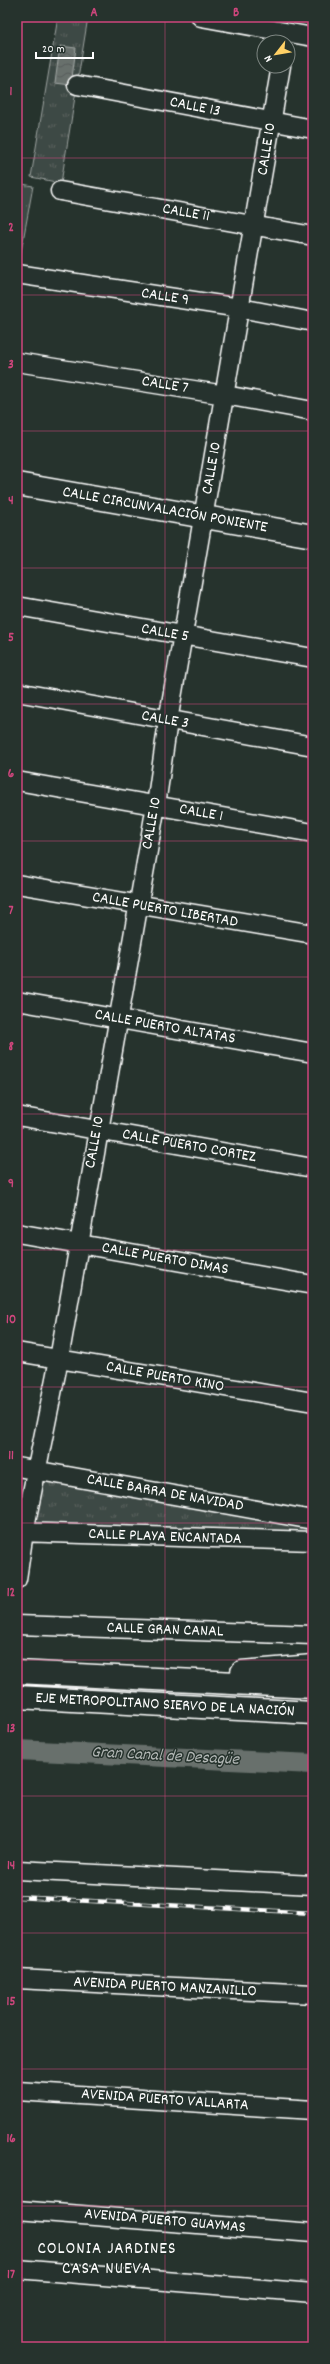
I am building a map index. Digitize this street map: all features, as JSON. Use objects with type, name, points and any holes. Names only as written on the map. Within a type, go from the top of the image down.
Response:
[{"type":"main road","name":"CALLE CIRCUNVALACIÓN PONIENTE","points":[[17,484],[313,536]]},
{"type":"main road","points":[[189,1681],[227,1673],[313,1666]]},
{"type":"main road","name":"EJE METROPOLITANO SIERVO DE LA NACIÓN","points":[[17,1672],[313,1687]]},
{"type":"main road","name":"EJE METROPOLITANO SIERVO DE LA NACIÓN","points":[[17,1697],[313,1713]]},
{"type":"street","points":[[201,17],[288,30],[313,37]]},
{"type":"street","name":"CALLE 10","points":[[17,1579],[20,1532],[37,1470],[58,1359],[97,1130],[156,804],[168,721],[280,74]]},
{"type":"street","name":"CALLE 13","points":[[77,85],[313,129]]},
{"type":"street","name":"CALLE 11","points":[[60,191],[313,236]]},
{"type":"street","name":"CALLE 9","points":[[17,274],[240,308],[313,322]]},
{"type":"street","name":"CALLE 7","points":[[17,362],[225,394],[313,411]]},
{"type":"street","name":"CALLE 5","points":[[17,606],[183,637],[313,658]]},
{"type":"street","name":"CALLE 3","points":[[17,692],[168,721],[313,746]]},
{"type":"street","name":"CALLE 1","points":[[17,781],[156,804],[313,833]]},
{"type":"street","name":"CALLE PUERTO LIBERTAD","points":[[17,884],[313,934]]},
{"type":"street","name":"CALLE PUERTO ALTATAS","points":[[17,1001],[313,1053]]},
{"type":"street","name":"CALLE PUERTO CORTEZ","points":[[17,1116],[313,1168]]},
{"type":"street","name":"CALLE PUERTO DIMAS","points":[[17,1233],[313,1285]]},
{"type":"street","name":"CALLE PUERTO KINO","points":[[17,1352],[313,1402]]},
{"type":"street","name":"CALLE BARRA DE NAVIDAD","points":[[17,1467],[313,1520]]},
{"type":"street","name":"CALLE PLAYA ENCANTADA","points":[[20,1532],[313,1541]]},
{"type":"street","name":"CALLE GRAN CANAL","points":[[17,1625],[313,1635]]},
{"type":"street","points":[[17,1870],[313,1885]]},
{"type":"street","name":"AVENIDA PUERTO MANZANILLO","points":[[17,1979],[313,1994]]},
{"type":"street","name":"AVENIDA PUERTO VALLARTA","points":[[17,2091],[313,2110]]},
{"type":"street","name":"AVENIDA PUERTO GUAYMAS","points":[[17,2210],[313,2233]]},
{"type":"street","points":[[17,2269],[313,2293]]},
{"type":"green space","points":[[58,17],[88,17],[61,183],[31,177]]},
{"type":"green space","points":[[17,183],[33,186],[17,274]]},
{"type":"green space","points":[[39,1476],[313,1523],[313,1536],[28,1527]]},
{"type":"water","points":[[60,46],[76,48],[71,85],[55,83]]},
{"type":"waterway","name":"Gran Canal de Desagüe","points":[[17,1750],[313,1764]]},
{"type":"railway","points":[[17,1897],[313,1913]]},
{"type":"district","name":"COLONIA JARDINES CASA NUEVA","points":[[107,2260]]}]
